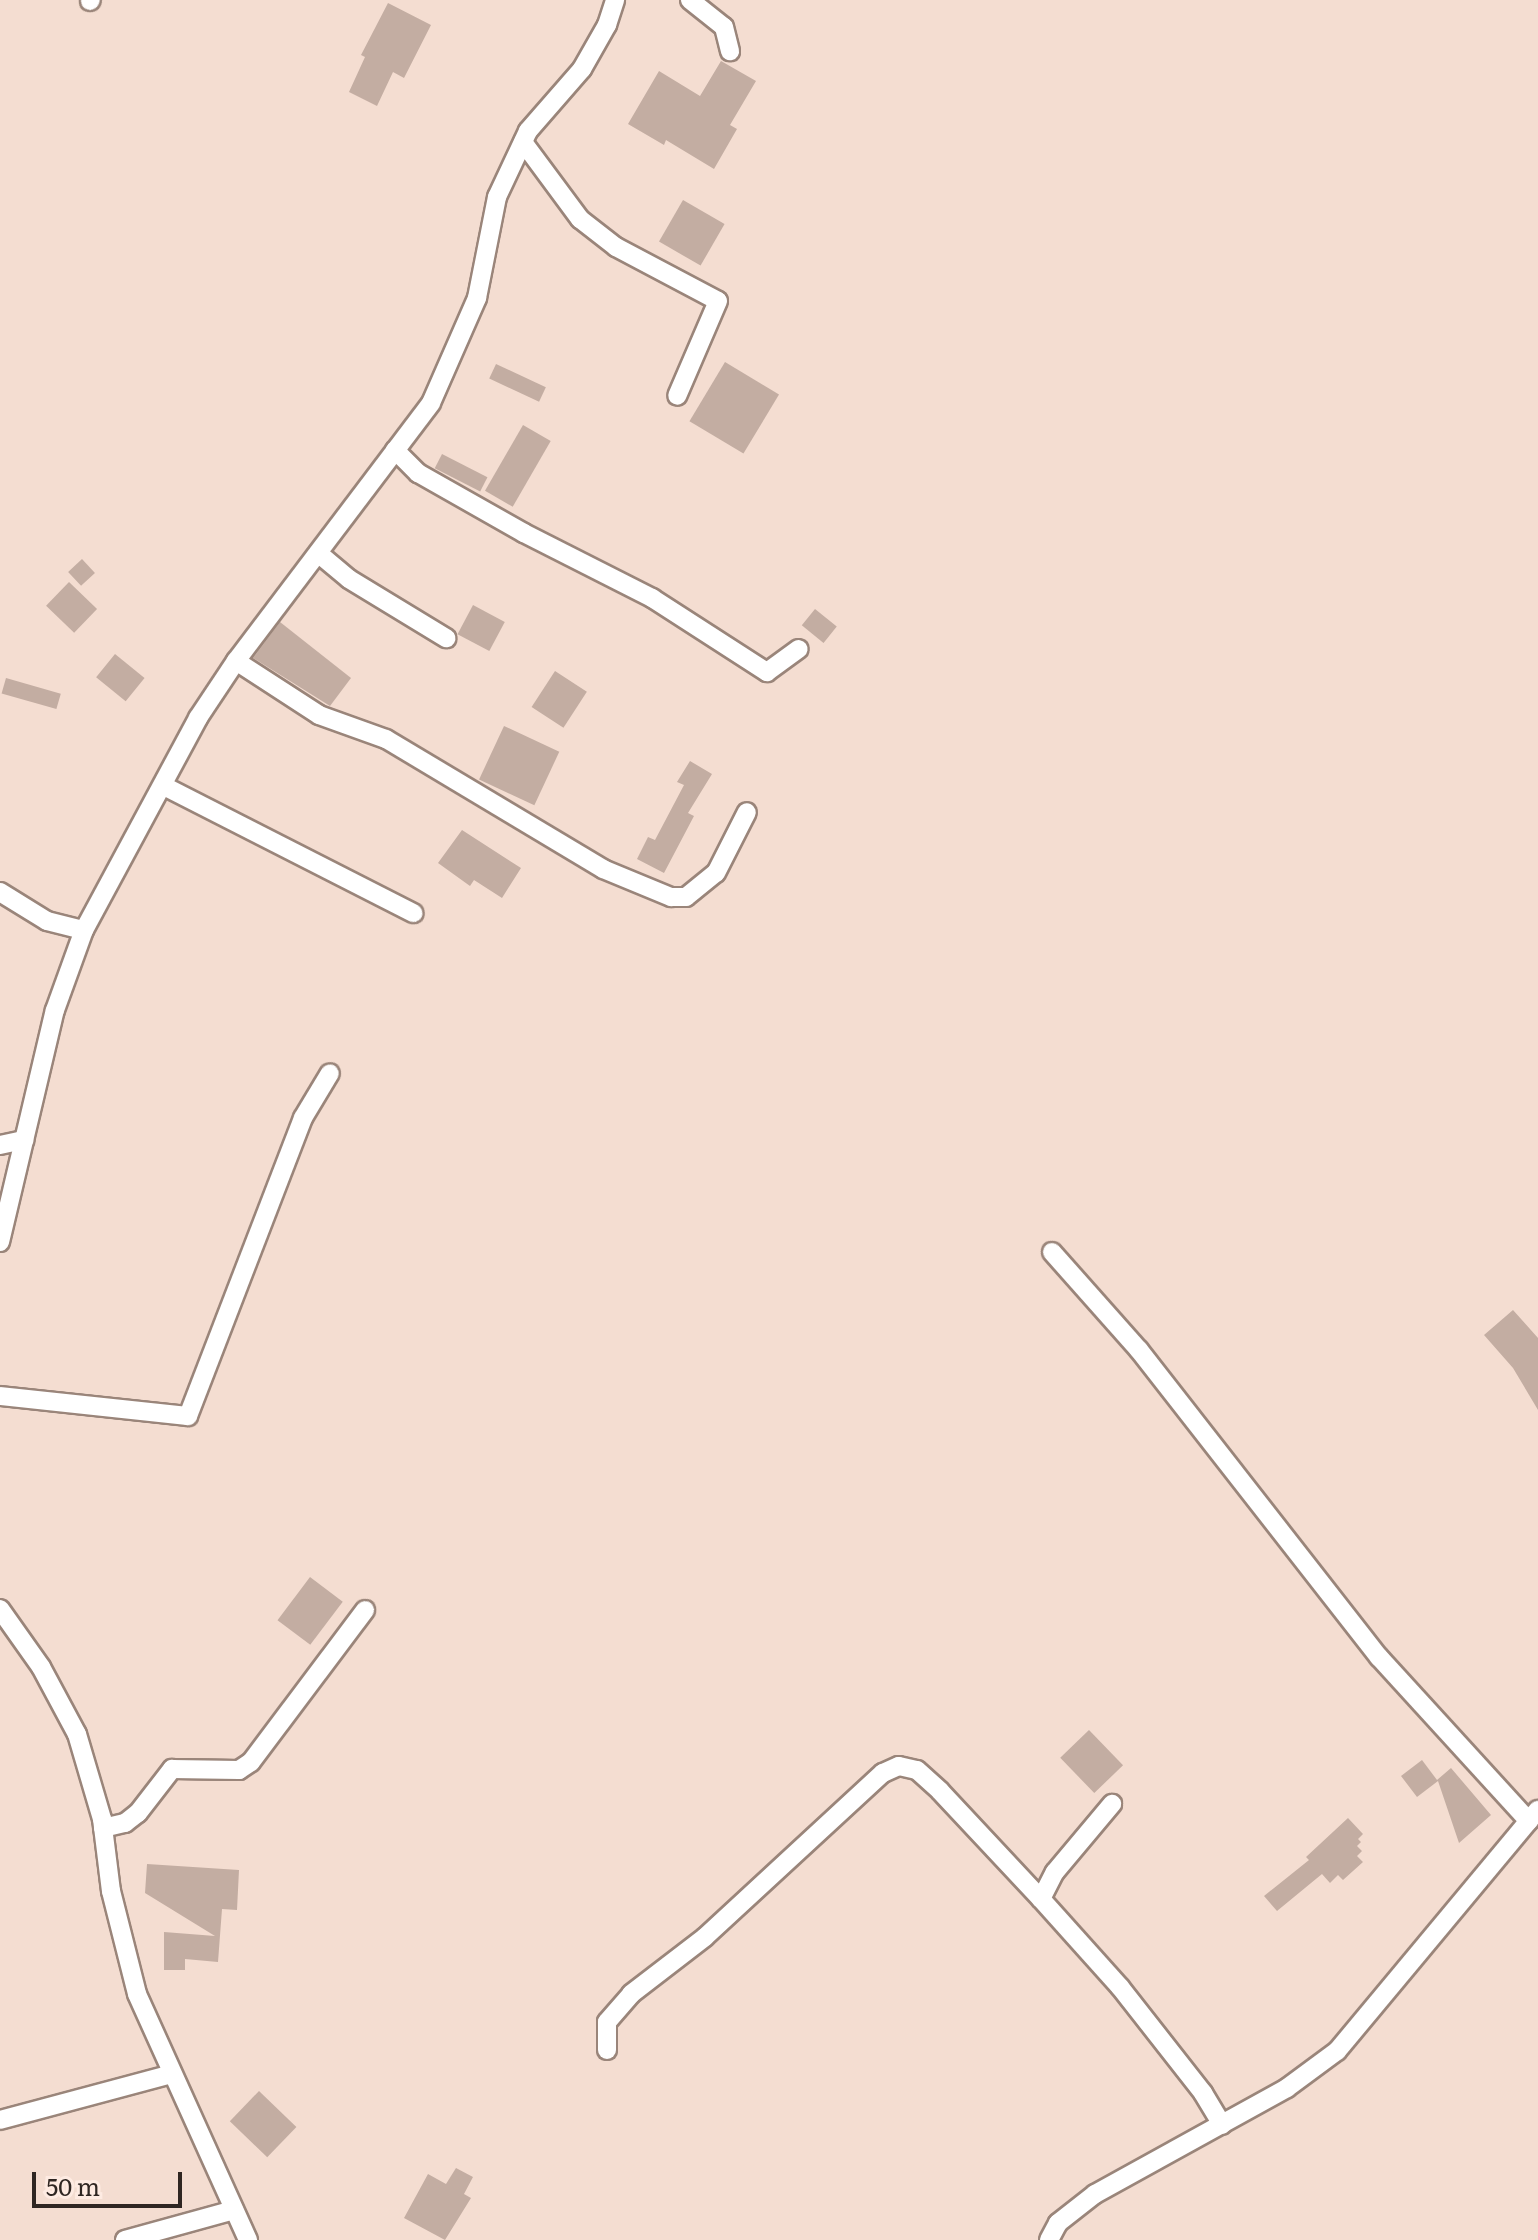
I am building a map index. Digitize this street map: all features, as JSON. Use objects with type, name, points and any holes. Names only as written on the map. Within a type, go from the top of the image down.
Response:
[{"type":"street","points":[[0,1242],[55,1010],[84,930],[198,718],[236,661],[431,403],[477,298],[497,197],[528,131],[582,69],[607,25],[615,0]]},
{"type":"street","points":[[690,0],[724,27],[730,51]]},
{"type":"street","points":[[523,142],[580,219],[616,247],[718,301],[677,396]]},
{"type":"street","points":[[395,450],[418,473],[524,533],[652,598],[767,672],[799,649]]},
{"type":"street","points":[[318,553],[349,579],[446,638]]},
{"type":"street","points":[[236,661],[319,715],[386,739],[603,869],[671,897],[686,897],[716,873],[747,812]]},
{"type":"street","points":[[164,786],[413,913]]},
{"type":"street","points":[[0,892],[47,921],[84,930]]},
{"type":"street","points":[[0,1396],[188,1416],[303,1118],[330,1073]]},
{"type":"street","points":[[0,1145],[24,1140]]},
{"type":"street","points":[[1049,2240],[1058,2223],[1095,2194],[1287,2088],[1337,2051],[1533,1815],[1379,1657],[1139,1350],[1052,1252]]},
{"type":"street","points":[[0,1609],[41,1667],[77,1734],[103,1828],[111,1891],[137,1994],[248,2240]]},
{"type":"street","points":[[103,1828],[125,1823],[138,1813],[172,1769],[239,1770],[251,1762],[365,1610]]},
{"type":"street","points":[[607,2050],[607,2022],[631,1994],[705,1937],[883,1773],[899,1766],[917,1770],[940,1791],[1041,1899],[1120,1987],[1203,2093],[1222,2125]]},
{"type":"street","points":[[1041,1899],[1055,1872],[1112,1804]]},
{"type":"street","points":[[0,2120],[172,2074]]},
{"type":"street","points":[[125,2240],[234,2210]]},
{"type":"building","points":[[388,3],[431,25],[404,78],[393,72],[377,106],[349,92],[365,57],[361,55]]},
{"type":"building","points":[[721,61],[756,81],[730,125],[737,129],[714,169],[666,140],[664,145],[628,124],[659,71],[700,96]]},
{"type":"building","points":[[683,200],[725,224],[701,266],[659,242]]},
{"type":"building","points":[[725,362],[779,394],[743,454],[689,421]]},
{"type":"building","points":[[496,364],[546,387],[539,402],[489,379]]},
{"type":"building","points":[[523,425],[551,441],[513,507],[485,491]]},
{"type":"building","points":[[442,454],[487,477],[480,491],[435,468]]},
{"type":"building","points":[[82,559],[95,573],[81,586],[68,572]]},
{"type":"building","points":[[69,582],[97,609],[74,633],[46,606]]},
{"type":"building","points":[[473,605],[505,622],[489,651],[458,634]]},
{"type":"building","points":[[815,609],[837,627],[824,643],[802,625]]},
{"type":"building","points":[[280,622],[351,678],[330,706],[253,658]]},
{"type":"building","points":[[115,654],[145,678],[126,701],[96,677]]},
{"type":"building","points":[[555,671],[587,692],[563,728],[532,707]]},
{"type":"building","points":[[6,678],[61,694],[56,709],[2,693]]},
{"type":"building","points":[[504,726],[559,752],[534,805],[479,779]]},
{"type":"building","points":[[690,761],[712,774],[688,813],[694,816],[664,873],[637,859],[648,837],[655,840],[684,785],[677,782]]},
{"type":"building","points":[[462,830],[521,868],[502,898],[474,880],[470,886],[438,863]]},
{"type":"building","points":[[1513,1310],[1538,1338],[1538,1410],[1513,1368],[1484,1335]]},
{"type":"building","points":[[310,1577],[343,1602],[310,1645],[278,1620]]},
{"type":"building","points":[[1089,1730],[1123,1765],[1094,1793],[1060,1758]]},
{"type":"building","points":[[1422,1760],[1437,1780],[1451,1768],[1491,1815],[1459,1843],[1438,1781],[1417,1797],[1401,1776]]},
{"type":"building","points":[[1348,1818],[1363,1834],[1357,1846],[1362,1851],[1357,1856],[1363,1862],[1343,1880],[1338,1875],[1330,1883],[1322,1874],[1277,1911],[1264,1896],[1309,1860],[1306,1857]]},
{"type":"building","points":[[147,1864],[239,1870],[237,1910],[222,1909],[218,1962],[185,1959],[185,1970],[164,1970],[164,1932],[215,1936],[145,1893]]},
{"type":"building","points":[[259,2091],[296,2127],[267,2157],[230,2121]]},
{"type":"building","points":[[456,2168],[473,2177],[464,2194],[471,2198],[445,2240],[404,2218],[428,2174],[446,2184]]}]
